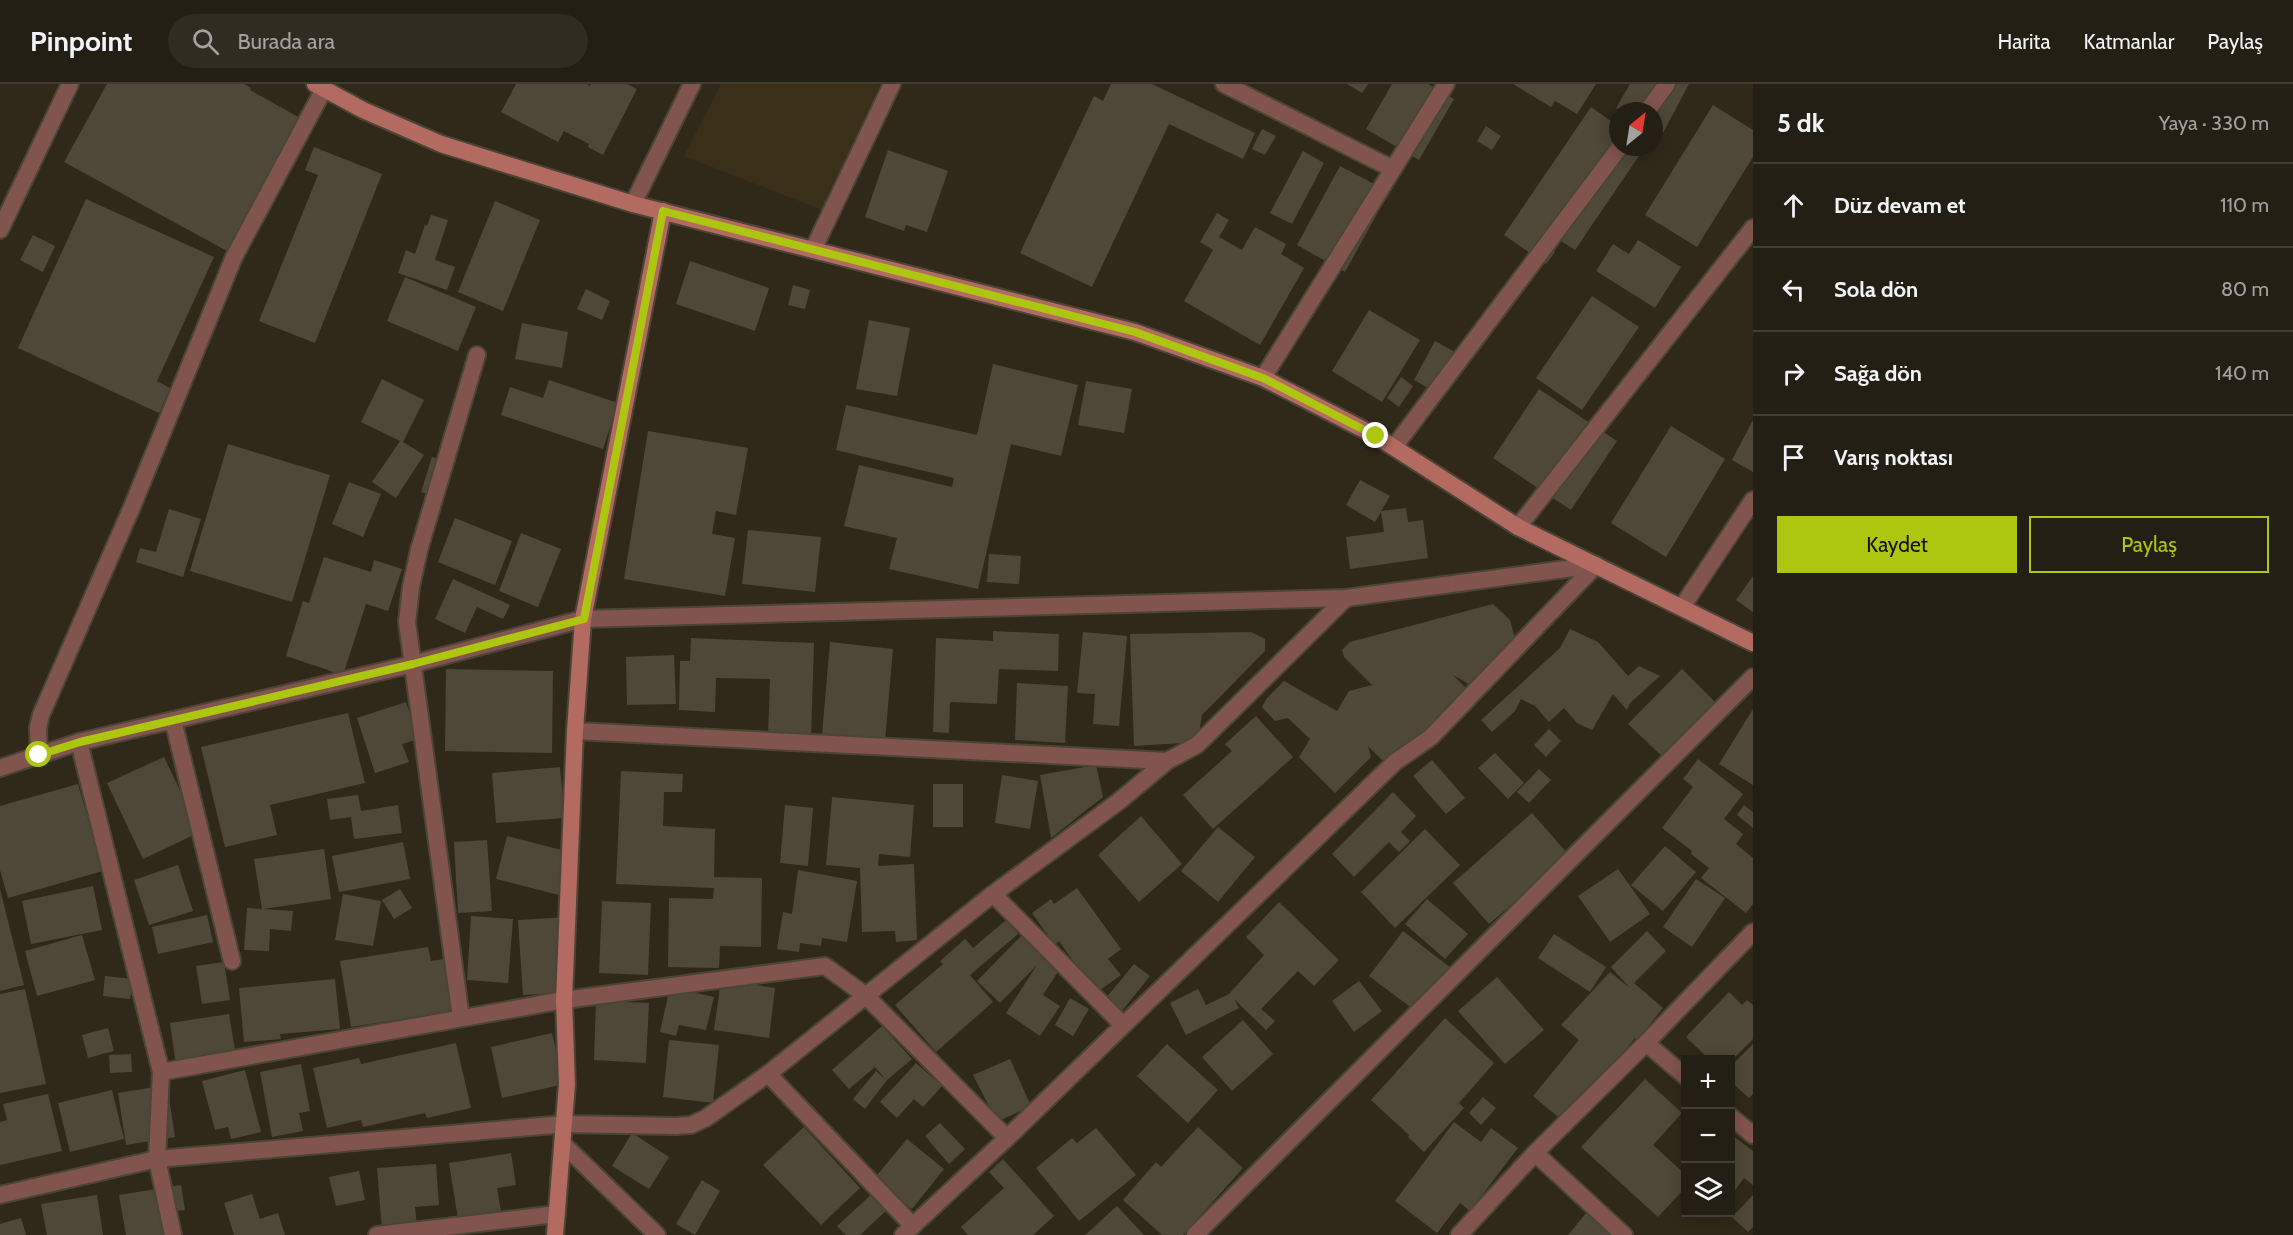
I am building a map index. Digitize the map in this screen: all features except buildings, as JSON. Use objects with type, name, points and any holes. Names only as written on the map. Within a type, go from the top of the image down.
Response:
[{"type":"main road","points":[[319,87],[363,110],[441,144],[633,204],[1135,332],[1263,378],[1394,447],[1518,527],[1753,642]]},
{"type":"main road","points":[[555,1235],[564,1145],[567,1084],[564,1000],[575,731],[584,619],[663,211]]},
{"type":"street","points":[[0,230],[70,84]]},
{"type":"street","points":[[633,204],[692,84]]},
{"type":"street","points":[[813,250],[892,84]]},
{"type":"street","points":[[1224,84],[1393,169]]},
{"type":"street","points":[[1263,378],[1446,84]]},
{"type":"street","points":[[1654,102],[1667,84]]},
{"type":"street","points":[[39,755],[38,728],[41,715],[132,507],[234,257],[319,87]]},
{"type":"street","points":[[1394,447],[1613,156]]},
{"type":"street","points":[[1518,527],[1753,228]]},
{"type":"street","points":[[461,1018],[408,622],[411,587],[418,550],[477,355]]},
{"type":"street","points":[[1682,607],[1753,500]]},
{"type":"street","points":[[0,768],[80,742],[413,664],[584,619],[1346,598],[1596,565]]},
{"type":"street","points":[[768,1074],[908,1231],[1395,762],[1431,737],[1596,565]]},
{"type":"street","points":[[0,1195],[158,1159],[565,1124],[691,1125],[706,1118],[768,1074],[993,894],[1118,802],[1167,761],[1197,746],[1346,598]]},
{"type":"street","points":[[1195,1235],[1753,677]]},
{"type":"street","points":[[173,720],[232,961]]},
{"type":"street","points":[[575,731],[1167,761]]},
{"type":"street","points":[[80,742],[161,1072],[158,1159],[173,1235]]},
{"type":"street","points":[[993,894],[1123,1025]]},
{"type":"street","points":[[1459,1235],[1534,1153],[1646,1043],[1753,932]]},
{"type":"street","points":[[161,1072],[564,1000],[825,966],[865,996],[1007,1138]]},
{"type":"street","points":[[1646,1043],[1681,1073]]},
{"type":"street","points":[[1735,1119],[1753,1135]]},
{"type":"street","points":[[564,1145],[657,1235]]},
{"type":"street","points":[[1534,1153],[1624,1235]]},
{"type":"street","points":[[377,1235],[557,1214]]},
{"type":"shaded area","points":[[721,84],[880,84],[822,210],[684,156]]},
{"type":"route","points":[[39,755],[80,742],[413,664],[584,619],[663,211],[1135,332],[1263,378],[1376,436]]}]
